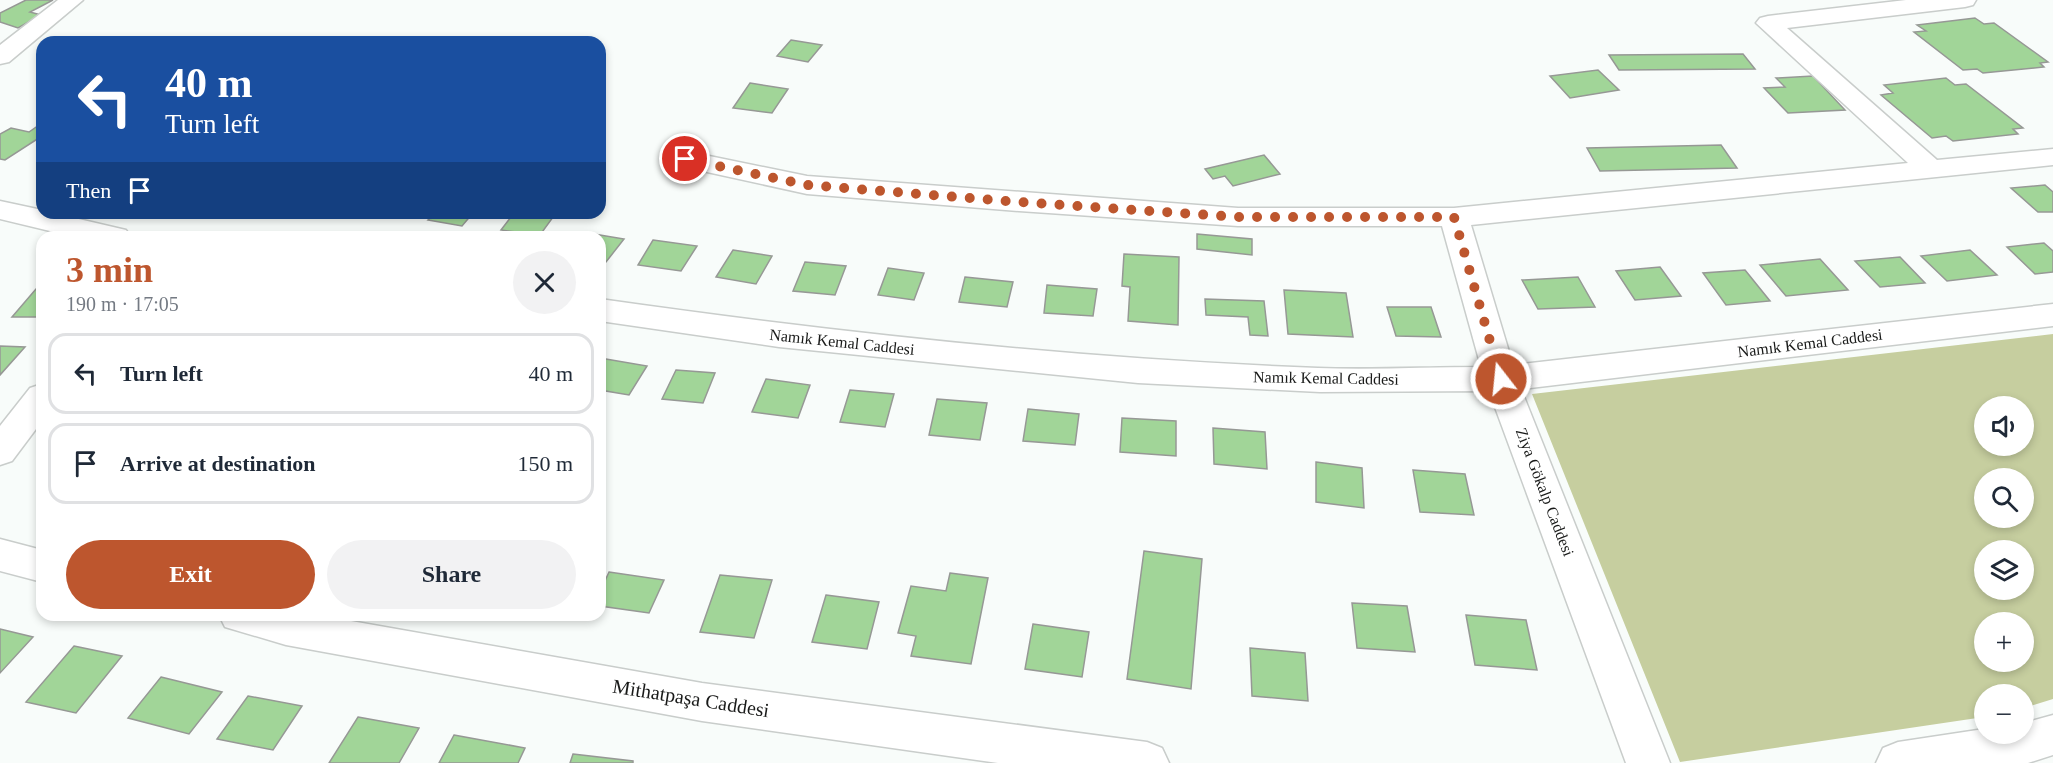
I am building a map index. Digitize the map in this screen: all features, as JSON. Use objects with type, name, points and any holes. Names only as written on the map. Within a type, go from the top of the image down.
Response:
[{"type":"street","points":[[0,57],[72,0]]},
{"type":"street","points":[[1931,169],[1768,23],[1965,0]]},
{"type":"street","points":[[685,159],[807,185],[1030,203],[1238,217],[1454,217],[2053,157]]},
{"type":"street","points":[[0,210],[36,218]]},
{"type":"street","name":"Ziya Gökalp Caddesi","points":[[1454,217],[1501,379],[1648,763]]},
{"type":"street","points":[[39,219],[90,231]]},
{"type":"street","name":"Namık Kemal Caddesi","points":[[606,311],[779,336],[1137,371],[1320,380],[1501,379],[2053,315]]},
{"type":"street","points":[[0,451],[36,405]]},
{"type":"street","points":[[0,555],[36,564]]},
{"type":"street","name":"Mithatpaşa Caddesi","points":[[262,621],[702,702],[1147,763]]},
{"type":"street","points":[[1898,763],[2023,744],[2053,735]]},
{"type":"green space","points":[[2053,334],[2053,699],[2034,705],[2034,684],[1974,684],[1974,718],[1680,762],[1532,394]]},
{"type":"building","points":[[26,0],[53,0],[30,12],[41,15],[18,28],[0,22],[0,13]]},
{"type":"building","points":[[1975,18],[1984,24],[1994,23],[2048,62],[2040,63],[2044,67],[1983,73],[1977,69],[1963,70],[1914,32],[1926,31],[1917,25]]},
{"type":"building","points":[[791,40],[822,45],[808,62],[777,56]]},
{"type":"building","points":[[1743,54],[1755,69],[1619,70],[1609,55]]},
{"type":"building","points":[[1598,70],[1619,90],[1570,98],[1550,76]]},
{"type":"building","points":[[1813,76],[1845,110],[1788,113],[1764,88],[1785,87],[1776,78]]},
{"type":"building","points":[[1946,78],[1955,85],[1966,84],[2023,128],[2013,129],[2018,134],[1953,141],[1946,136],[1932,138],[1881,95],[1893,93],[1884,85]]},
{"type":"building","points":[[750,83],[788,89],[772,113],[733,108]]},
{"type":"building","points":[[36,127],[36,140],[5,160],[0,159],[0,134],[11,128],[29,132]]},
{"type":"building","points":[[1721,145],[1737,168],[1600,171],[1587,148]]},
{"type":"building","points":[[1264,155],[1280,174],[1233,186],[1225,176],[1213,179],[1205,169]]},
{"type":"building","points":[[2045,185],[2053,192],[2053,212],[2038,212],[2011,188]]},
{"type":"building","points":[[429,219],[468,219],[462,226]]},
{"type":"building","points":[[509,219],[552,219],[543,231],[501,230]]},
{"type":"building","points":[[1197,234],[1252,239],[1252,255],[1197,249]]},
{"type":"building","points":[[606,236],[624,239],[606,262]]},
{"type":"building","points":[[653,240],[697,246],[681,271],[638,265]]},
{"type":"building","points":[[2044,243],[2053,251],[2053,272],[2035,274],[2007,247]]},
{"type":"building","points":[[733,250],[772,256],[756,284],[716,277]]},
{"type":"building","points":[[1970,250],[1997,275],[1947,281],[1921,256]]},
{"type":"building","points":[[1124,254],[1179,257],[1178,325],[1128,321],[1130,287],[1122,286]]},
{"type":"building","points":[[1900,257],[1925,283],[1880,287],[1855,261]]},
{"type":"building","points":[[1820,259],[1848,290],[1786,296],[1760,265]]},
{"type":"building","points":[[805,262],[846,266],[835,295],[793,291]]},
{"type":"building","points":[[1660,267],[1681,296],[1635,300],[1616,271]]},
{"type":"building","points":[[888,268],[924,273],[914,300],[878,295]]},
{"type":"building","points":[[1745,270],[1770,301],[1726,305],[1703,273]]},
{"type":"building","points":[[965,277],[1013,282],[1007,307],[959,302]]},
{"type":"building","points":[[1578,277],[1595,307],[1538,309],[1522,280]]},
{"type":"building","points":[[1047,285],[1097,289],[1093,316],[1044,313]]},
{"type":"building","points":[[36,289],[36,317],[12,317]]},
{"type":"building","points":[[1284,290],[1346,293],[1353,337],[1288,334]]},
{"type":"building","points":[[1205,299],[1264,301],[1268,336],[1250,335],[1248,317],[1206,315]]},
{"type":"building","points":[[1387,307],[1431,307],[1441,337],[1396,336]]},
{"type":"building","points":[[0,346],[25,347],[0,375]]},
{"type":"building","points":[[606,359],[647,366],[629,395],[606,391]]},
{"type":"building","points":[[676,370],[715,373],[703,403],[662,399]]},
{"type":"building","points":[[766,379],[810,385],[798,418],[752,412]]},
{"type":"building","points":[[850,390],[894,394],[885,427],[840,422]]},
{"type":"building","points":[[937,399],[987,403],[980,440],[929,435]]},
{"type":"building","points":[[1028,409],[1079,414],[1075,445],[1023,441]]},
{"type":"building","points":[[1122,418],[1176,421],[1176,456],[1120,452]]},
{"type":"building","points":[[1213,428],[1265,432],[1267,469],[1214,464]]},
{"type":"building","points":[[1316,462],[1362,468],[1364,508],[1316,502]]},
{"type":"building","points":[[1413,470],[1465,474],[1474,515],[1420,512]]},
{"type":"building","points":[[1144,551],[1202,559],[1191,689],[1127,679]]},
{"type":"building","points":[[609,572],[664,580],[649,613],[606,607],[606,579]]},
{"type":"building","points":[[950,573],[988,578],[971,664],[911,656],[916,636],[898,633],[911,586],[946,591]]},
{"type":"building","points":[[720,575],[772,580],[754,638],[700,632]]},
{"type":"building","points":[[826,595],[879,602],[867,649],[812,642]]},
{"type":"building","points":[[1352,603],[1407,606],[1415,652],[1357,648]]},
{"type":"building","points":[[1466,615],[1526,620],[1537,670],[1475,665]]},
{"type":"building","points":[[1033,624],[1089,632],[1082,677],[1025,669]]},
{"type":"building","points":[[0,629],[33,637],[0,673]]},
{"type":"building","points":[[74,646],[122,656],[76,713],[26,702]]},
{"type":"building","points":[[1250,648],[1305,653],[1308,701],[1252,696]]},
{"type":"building","points":[[161,677],[222,692],[189,734],[128,718]]},
{"type":"building","points":[[248,696],[302,706],[273,750],[217,739]]},
{"type":"building","points":[[358,717],[419,728],[399,763],[329,763]]},
{"type":"building","points":[[454,735],[525,748],[518,763],[439,763]]},
{"type":"building","points":[[573,754],[633,761],[633,763],[570,763]]},
{"type":"route","points":[[685,159],[807,185],[1019,202],[1238,217],[1454,217],[1501,379]]}]
